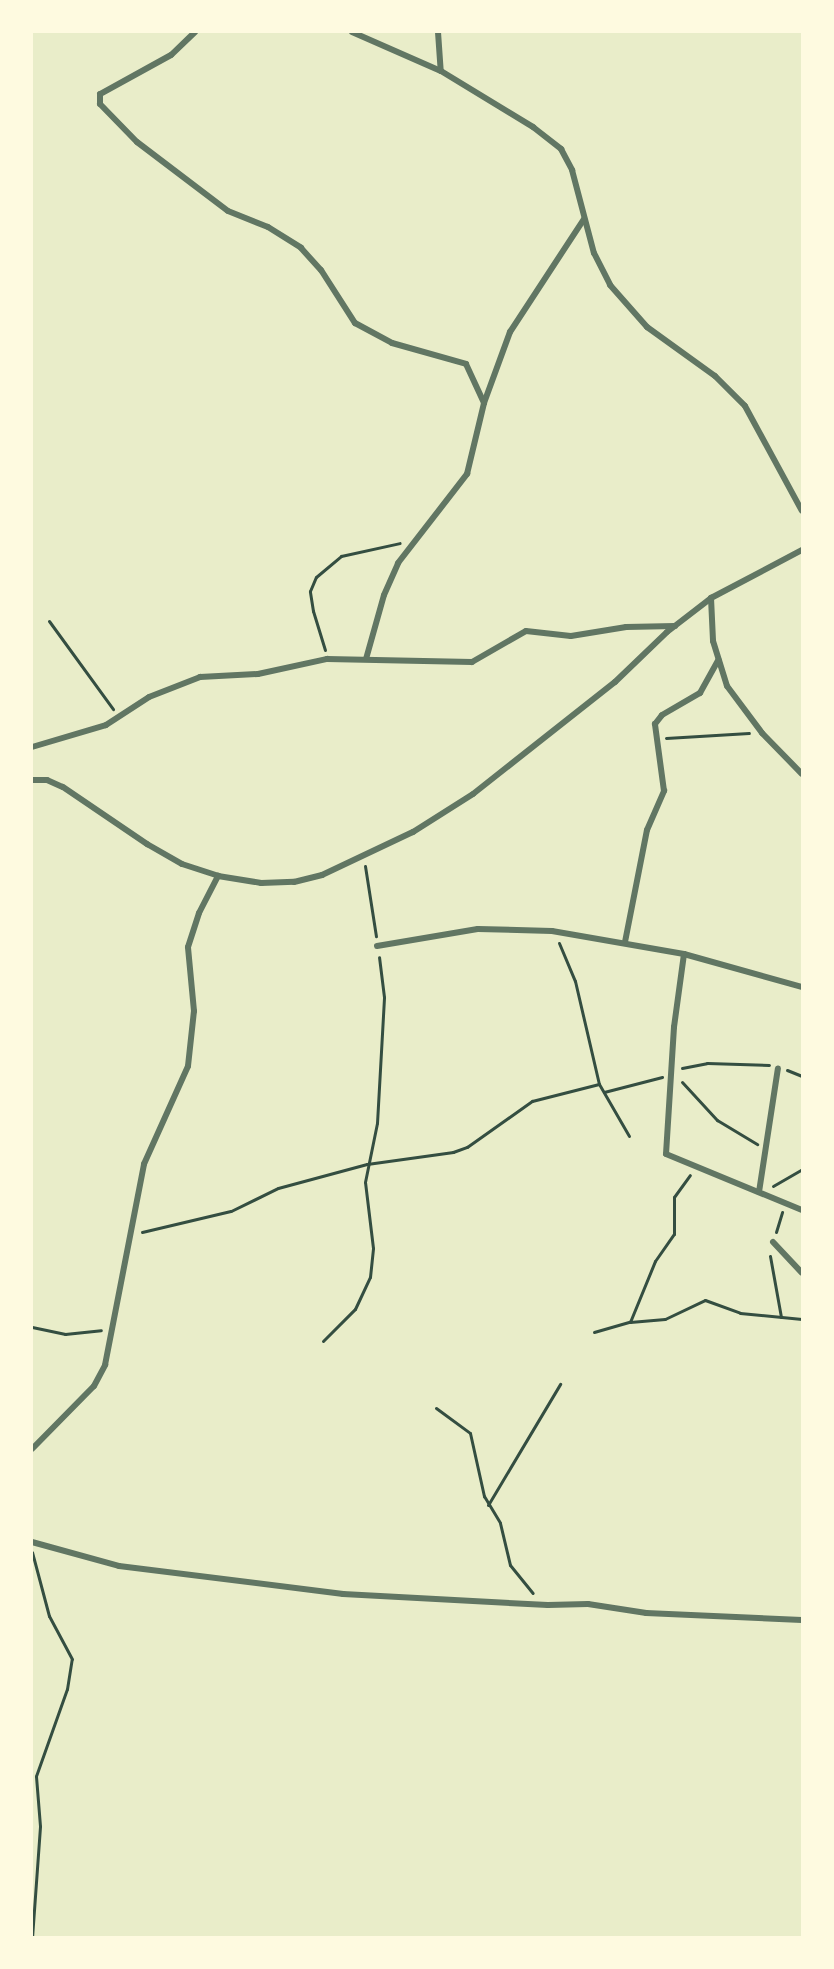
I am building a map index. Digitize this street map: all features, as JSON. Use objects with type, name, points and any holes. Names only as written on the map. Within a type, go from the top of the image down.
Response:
[{"type":"street","points":[[195,32],[171,55],[100,94],[100,105],[137,142],[228,211],[268,227],[301,248],[321,270],[355,323],[392,343],[466,364],[484,404]]},
{"type":"street","points":[[352,32],[441,71],[532,127],[561,150],[572,170],[599,266],[624,306],[727,385],[759,428],[802,511]]},
{"type":"street","points":[[438,32],[441,71]]},
{"type":"street","points":[[366,659],[384,595],[411,542],[467,474],[497,359],[520,310],[584,219]]},
{"type":"street","points":[[32,780],[47,780],[63,787],[147,844],[218,876],[261,883],[294,882],[363,858],[472,794],[615,682],[676,626],[711,598],[802,550]]},
{"type":"street","points":[[711,598],[718,660],[738,704],[762,733],[802,774]]},
{"type":"street","points":[[32,747],[90,730],[119,717],[149,697],[200,677],[258,674],[327,659],[472,662],[526,631],[571,636],[627,627],[676,626]]},
{"type":"street","points":[[625,942],[647,830],[664,790],[655,739],[658,718],[699,693],[718,660]]},
{"type":"street","points":[[32,1449],[94,1386],[105,1365],[144,1164],[188,1066],[194,1011],[188,948],[199,912],[218,876]]},
{"type":"street","points":[[377,946],[478,928],[552,931],[684,954],[802,987]]},
{"type":"street","points":[[684,954],[674,1027],[675,1071],[667,1106],[666,1154],[699,1170],[802,1210]]},
{"type":"street","points":[[759,1192],[778,1068]]},
{"type":"street","points":[[773,1242],[802,1273]]},
{"type":"street","points":[[32,1542],[119,1566],[267,1586],[548,1605],[588,1604],[646,1612],[802,1620]]},
{"type":"path","points":[[327,659],[313,611],[310,591],[316,577],[341,556],[411,542]]},
{"type":"path","points":[[49,621],[119,717]]},
{"type":"path","points":[[655,739],[762,733]]},
{"type":"path","points":[[323,1341],[355,1309],[370,1277],[373,1248],[365,1187],[377,1123],[384,997],[363,858]]},
{"type":"path","points":[[552,931],[570,961],[599,1084],[629,1136]]},
{"type":"path","points":[[604,1092],[707,1063],[757,1062],[802,1076]]},
{"type":"path","points":[[675,1071],[681,1081],[717,1120],[766,1149]]},
{"type":"path","points":[[131,1234],[231,1211],[278,1188],[368,1164],[467,1147],[517,1108],[599,1084]]},
{"type":"path","points":[[759,1192],[802,1169]]},
{"type":"path","points":[[630,1322],[655,1261],[674,1234],[672,1207],[678,1187],[699,1170]]},
{"type":"path","points":[[594,1332],[630,1322],[665,1319],[705,1300],[740,1313],[802,1319]]},
{"type":"path","points":[[32,1327],[65,1334],[112,1328]]},
{"type":"path","points":[[488,1505],[560,1384]]},
{"type":"path","points":[[436,1408],[470,1433],[488,1505],[500,1523],[517,1576],[548,1605]]},
{"type":"path","points":[[32,1550],[49,1616],[72,1659],[67,1689],[36,1776],[40,1826],[32,1938]]}]
